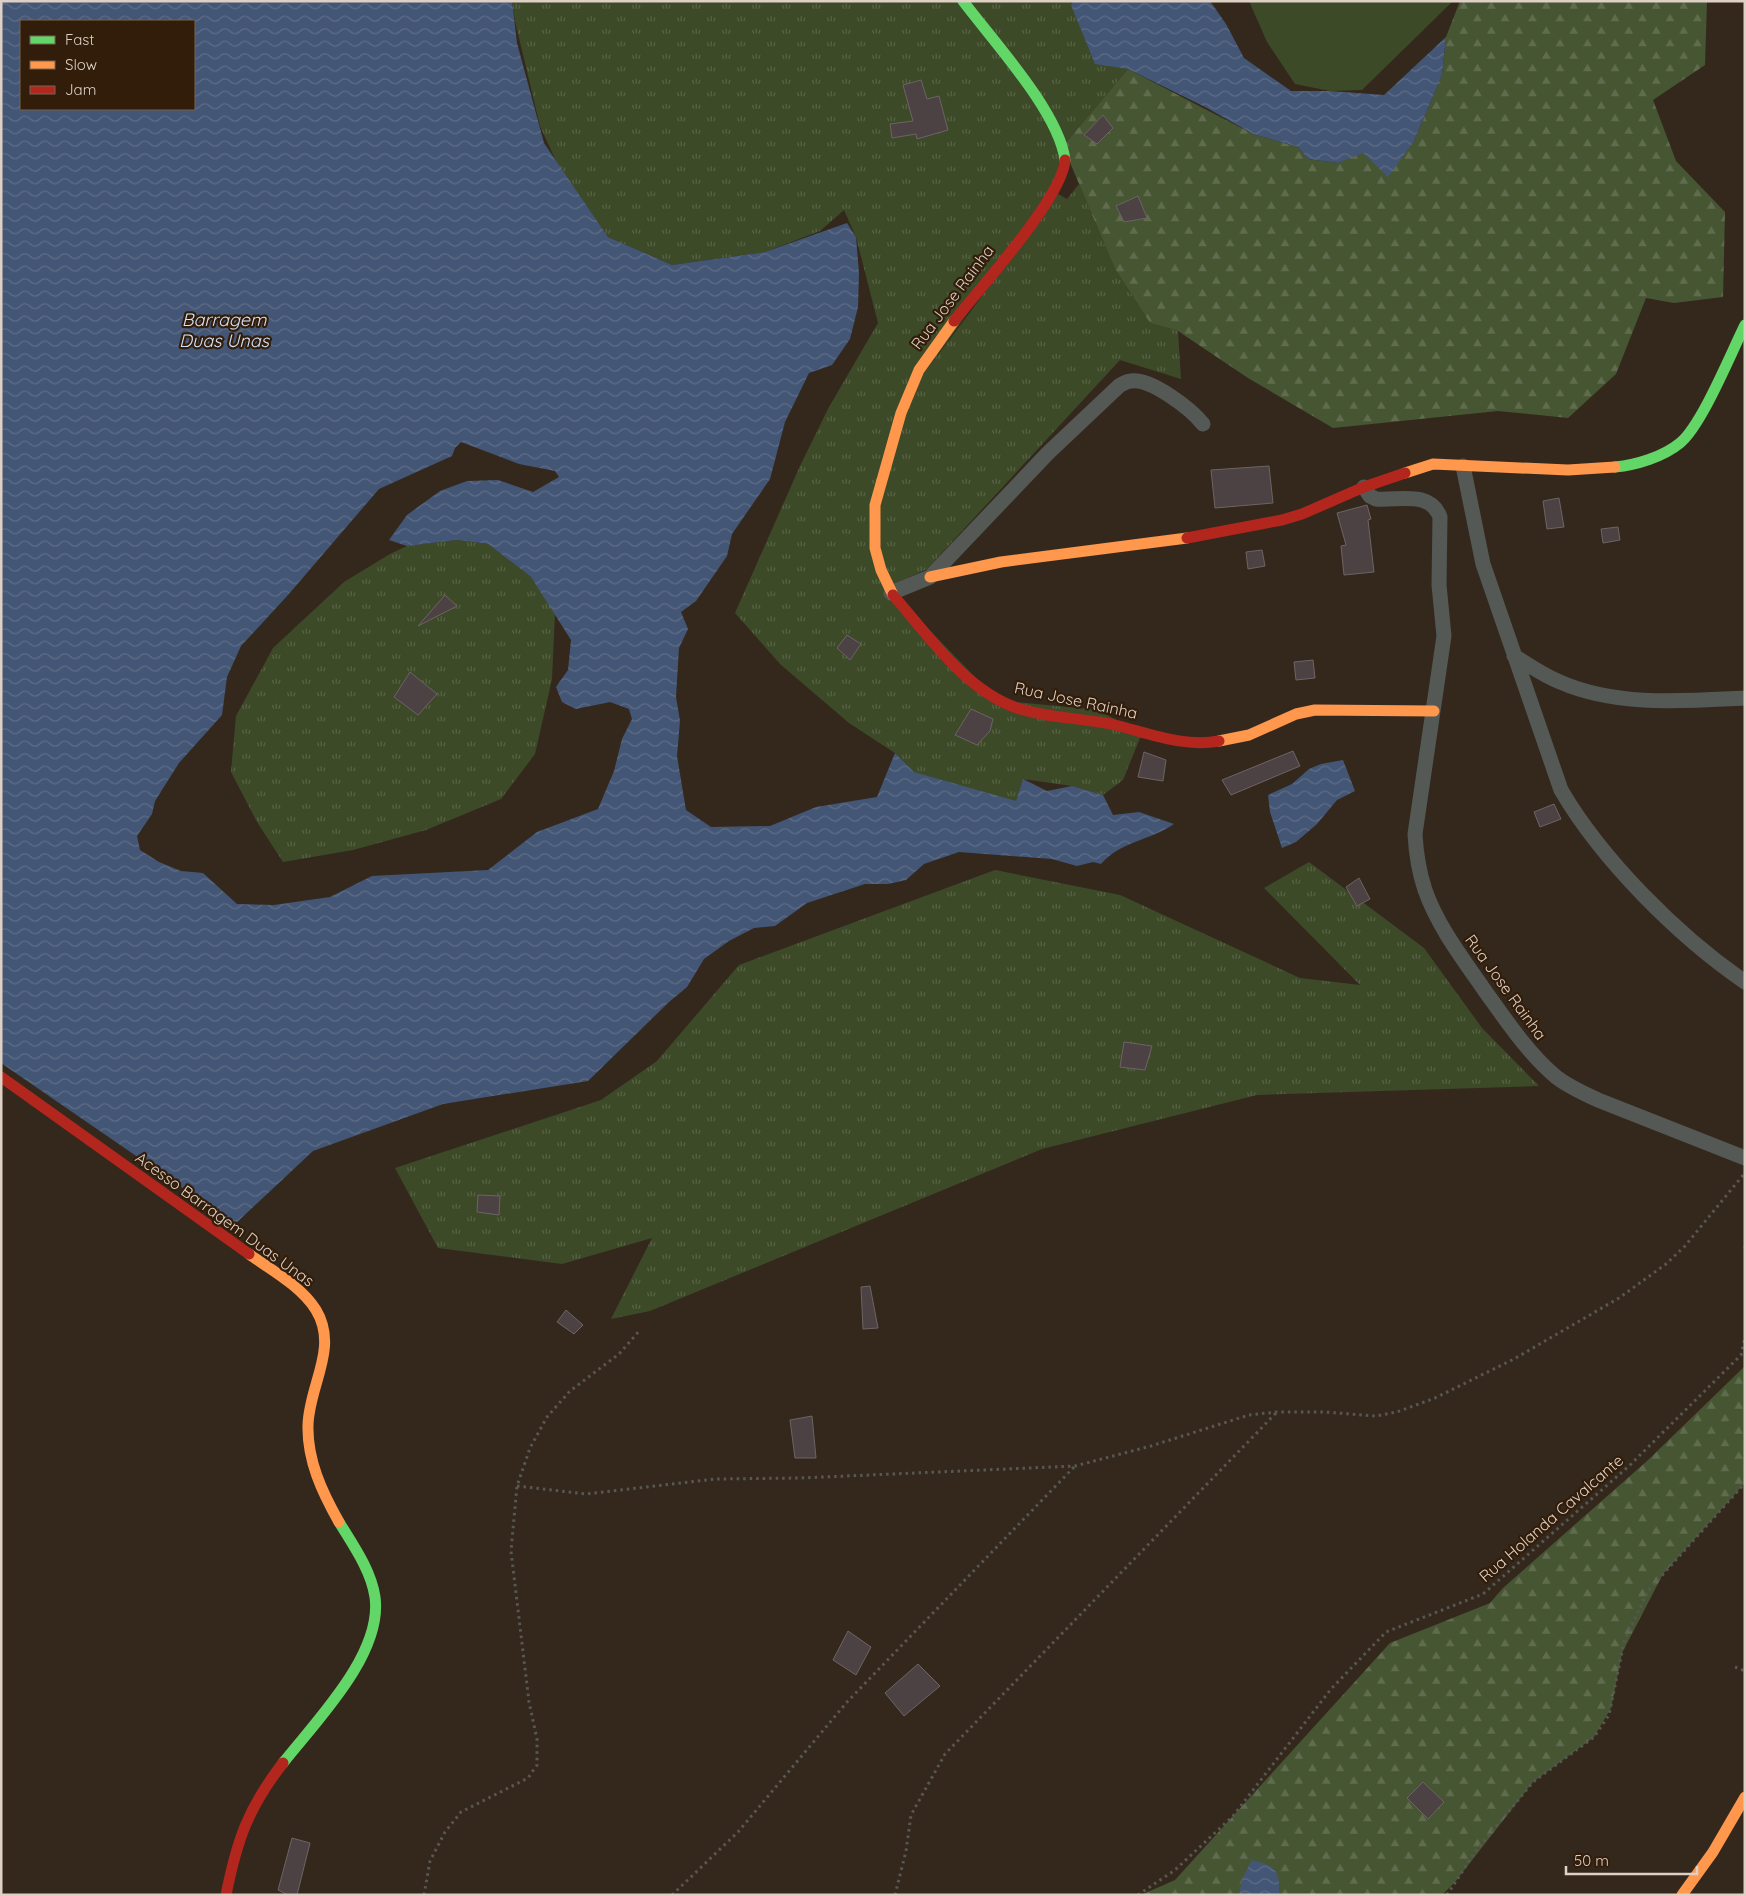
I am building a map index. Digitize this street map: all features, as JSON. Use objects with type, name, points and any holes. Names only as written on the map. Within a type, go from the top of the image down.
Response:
[{"type":"street","name":"Rua Jose Rainha","points":[[963,1],[1037,98],[1056,129],[1063,146],[1065,162],[1052,195],[1030,226],[961,309],[919,370],[901,414],[875,506],[875,548],[880,570],[891,593],[911,619],[971,680],[997,700],[1020,709],[1110,724],[1168,739],[1193,742],[1213,742],[1249,735],[1296,714],[1315,710],[1434,711]]},
{"type":"street","points":[[891,593],[930,577],[1001,562],[1161,542],[1282,520],[1302,514],[1364,487],[1433,464],[1548,470],[1597,469],[1623,466],[1661,454],[1680,443],[1697,421],[1745,325]]},
{"type":"street","points":[[930,577],[1048,453],[1120,385],[1130,381],[1141,382],[1179,401],[1192,411],[1203,424]]},
{"type":"street","points":[[1463,466],[1483,564],[1561,790],[1577,817],[1640,890],[1688,938],[1745,982]]},
{"type":"street","name":"Rua Jose Rainha","points":[[1364,487],[1370,496],[1376,499],[1420,499],[1431,502],[1437,508],[1440,517],[1439,585],[1444,636],[1434,711],[1416,813],[1415,834],[1417,861],[1425,890],[1438,920],[1461,958],[1526,1045],[1556,1076],[1576,1090],[1598,1100],[1745,1158]]},
{"type":"street","points":[[1514,656],[1560,682],[1607,697],[1657,700],[1745,698]]},
{"type":"street","name":"Acesso Barragem Duas Unas","points":[[1,1077],[304,1294],[318,1310],[326,1329],[325,1355],[314,1388],[308,1427],[313,1462],[320,1487],[374,1586],[376,1613],[371,1638],[349,1676],[251,1810],[237,1844],[226,1895]]},
{"type":"street","points":[[1682,1895],[1713,1852],[1745,1797]]},
{"type":"path","points":[[517,1486],[586,1494],[716,1479],[801,1478],[1075,1466],[1151,1446],[1249,1415],[1277,1412],[1376,1416],[1397,1412],[1435,1398],[1514,1359],[1618,1298],[1666,1264],[1703,1226],[1745,1174]]},
{"type":"path","points":[[424,1895],[430,1861],[445,1832],[461,1812],[528,1778],[537,1765],[537,1739],[529,1702],[512,1560],[517,1486],[530,1448],[547,1417],[570,1391],[619,1354],[640,1330]]},
{"type":"path","name":"Rua Holanda Cavalcante","points":[[1138,1895],[1175,1870],[1233,1816],[1331,1689],[1386,1632],[1483,1594],[1636,1459],[1741,1355],[1745,1337]]},
{"type":"path","points":[[895,1895],[906,1851],[911,1815],[945,1754],[1277,1412]]},
{"type":"path","points":[[672,1895],[738,1832],[846,1702],[1075,1466]]},
{"type":"path","points":[[1447,1895],[1475,1852],[1533,1782],[1594,1737],[1609,1716],[1624,1642],[1648,1591],[1745,1483]]},
{"type":"path","points":[[1736,1667],[1745,1670]]},
{"type":"green space","points":[[512,1],[1073,1],[1071,5],[1128,69],[1063,146],[1052,195],[927,370],[1058,194],[1067,199],[1079,184],[1115,269],[1150,323],[1178,331],[1181,379],[1120,360],[927,569],[888,587],[997,700],[1097,710],[1142,733],[1123,780],[1103,795],[1072,786],[1023,779],[1016,802],[913,772],[895,753],[849,723],[780,664],[735,613],[800,466],[829,407],[878,323],[856,237],[844,210],[820,231],[765,252],[672,265],[608,237],[556,161],[540,126]]},
{"type":"green space","points":[[1249,1],[1453,1],[1362,90],[1330,91],[1295,84],[1267,42]]},
{"type":"green space","points":[[1460,1],[1707,1],[1705,65],[1653,100],[1676,161],[1725,212],[1723,297],[1674,303],[1646,298],[1616,374],[1568,418],[1498,411],[1333,428],[1248,378],[1178,331],[1150,323],[1115,269],[1063,146],[1128,69],[1253,134],[1298,147],[1308,159],[1338,163],[1362,152],[1414,141],[1442,75],[1446,37]]},
{"type":"green space","points":[[457,540],[488,544],[531,577],[555,612],[552,679],[535,754],[501,799],[426,830],[353,850],[283,862],[257,822],[231,772],[236,716],[273,648],[344,582],[407,546]]},
{"type":"green space","points":[[1309,862],[1424,948],[1482,1028],[1539,1086],[1257,1095],[1042,1149],[650,1311],[611,1319],[652,1238],[562,1264],[438,1248],[395,1168],[601,1100],[657,1061],[739,965],[995,870],[1120,895],[1300,978],[1360,985],[1264,888]]},
{"type":"green space","points":[[1745,1366],[1745,1483],[1663,1574],[1622,1653],[1611,1708],[1594,1737],[1533,1782],[1455,1882],[1442,1895],[1141,1895],[1175,1880],[1390,1643],[1490,1603],[1503,1588],[1647,1461]]},
{"type":"water","name":"Barragem Duas Unas","points":[[1,1],[512,1],[517,43],[544,143],[608,237],[672,265],[765,252],[847,223],[856,237],[859,273],[858,307],[850,339],[832,365],[809,373],[785,422],[770,479],[732,534],[727,556],[696,601],[681,612],[688,629],[679,648],[676,697],[680,721],[677,756],[686,810],[711,827],[770,826],[816,807],[877,797],[895,753],[914,772],[1016,801],[1023,779],[1047,791],[1072,786],[1103,795],[1113,815],[1139,812],[1174,824],[1165,830],[1117,850],[1101,864],[1093,862],[1077,866],[1052,859],[959,852],[924,864],[906,880],[888,884],[865,884],[807,903],[775,926],[754,928],[729,941],[704,959],[687,987],[669,1002],[588,1081],[443,1104],[313,1151],[235,1224],[1,1063]],"holes":[[[461,442],[519,464],[555,471],[559,477],[533,492],[498,480],[467,481],[440,491],[407,515],[389,540],[407,546],[457,540],[488,544],[531,577],[571,640],[568,670],[556,687],[562,702],[576,709],[610,702],[629,709],[632,719],[622,739],[614,771],[598,809],[537,832],[488,870],[372,876],[330,897],[274,905],[237,904],[203,873],[181,871],[159,862],[140,850],[137,836],[152,814],[155,801],[179,763],[222,715],[227,677],[241,646],[288,595],[379,489],[452,456],[455,448]]]},
{"type":"water","points":[[1073,1],[1210,1],[1226,24],[1244,58],[1291,91],[1330,91],[1384,95],[1446,37],[1442,75],[1414,141],[1388,177],[1363,153],[1338,163],[1308,159],[1298,147],[1253,134],[1207,108],[1128,69],[1095,64],[1071,5]]},
{"type":"water","points":[[1343,760],[1355,791],[1337,800],[1317,824],[1296,842],[1282,848],[1270,812],[1268,795],[1292,784],[1309,769],[1321,764]]},
{"type":"water","points":[[1252,1860],[1266,1864],[1275,1870],[1279,1880],[1279,1895],[1239,1895],[1242,1879]]},
{"type":"building","points":[[921,80],[927,99],[939,96],[948,130],[917,139],[916,134],[892,138],[890,124],[913,121],[903,85]]},
{"type":"building","points":[[1103,115],[1113,128],[1097,144],[1084,135]]},
{"type":"building","points":[[1138,196],[1147,218],[1124,222],[1116,206]]},
{"type":"building","points":[[1269,466],[1273,503],[1215,508],[1211,470]]},
{"type":"building","points":[[1559,498],[1564,527],[1547,529],[1543,501]]},
{"type":"building","points":[[1367,505],[1371,519],[1368,520],[1374,572],[1344,575],[1341,546],[1346,545],[1337,513]]},
{"type":"building","points":[[1618,527],[1620,540],[1603,543],[1601,529]]},
{"type":"building","points":[[1262,550],[1265,566],[1248,569],[1246,552]]},
{"type":"building","points":[[445,595],[457,606],[418,626]]},
{"type":"building","points":[[847,635],[861,644],[850,660],[837,648]]},
{"type":"building","points":[[1313,660],[1315,678],[1296,680],[1294,662]]},
{"type":"building","points":[[410,672],[437,694],[418,715],[394,697]]},
{"type":"building","points":[[971,709],[993,719],[990,731],[977,745],[955,735]]},
{"type":"building","points":[[1293,751],[1300,766],[1231,795],[1222,780]]},
{"type":"building","points":[[1144,752],[1166,760],[1163,781],[1138,777]]},
{"type":"building","points":[[1554,804],[1561,819],[1540,827],[1534,812]]},
{"type":"building","points":[[1359,878],[1370,899],[1357,906],[1346,887]]},
{"type":"building","points":[[1124,1042],[1152,1046],[1145,1070],[1120,1067]]},
{"type":"building","points":[[478,1195],[500,1196],[499,1215],[477,1212]]},
{"type":"building","points":[[870,1286],[878,1328],[863,1329],[861,1287]]},
{"type":"building","points":[[566,1310],[583,1325],[574,1334],[557,1322]]},
{"type":"building","points":[[812,1416],[816,1458],[795,1458],[790,1420]]},
{"type":"building","points":[[848,1631],[871,1647],[856,1675],[833,1660]]},
{"type":"building","points":[[918,1664],[940,1686],[904,1716],[885,1693]]},
{"type":"building","points":[[1423,1782],[1444,1802],[1428,1819],[1407,1798]]},
{"type":"building","points":[[292,1838],[310,1843],[297,1895],[288,1895],[278,1890]]},
{"type":"traffic: fast","points":[[963,1],[1007,56],[1038,99],[1060,141],[1065,160]]},
{"type":"traffic: fast","points":[[1615,467],[1658,456],[1673,448],[1689,434],[1707,405],[1745,325]]},
{"type":"traffic: fast","points":[[283,1763],[344,1686],[369,1641],[375,1619],[375,1597],[370,1577],[339,1522]]},
{"type":"traffic: slow","points":[[893,595],[881,570],[875,548],[875,505],[901,413],[919,370],[954,321]]},
{"type":"traffic: slow","points":[[1405,473],[1433,464],[1568,470],[1615,467]]},
{"type":"traffic: slow","points":[[930,577],[1001,562],[1187,538]]},
{"type":"traffic: slow","points":[[1219,741],[1249,735],[1296,714],[1315,710],[1434,711]]},
{"type":"traffic: slow","points":[[249,1254],[302,1293],[316,1310],[322,1324],[325,1338],[324,1353],[310,1410],[308,1438],[317,1475],[339,1522]]},
{"type":"traffic: slow","points":[[1682,1895],[1713,1852],[1745,1797]]},
{"type":"traffic: jam","points":[[954,321],[1036,218],[1061,176],[1065,160]]},
{"type":"traffic: jam","points":[[1187,538],[1282,520],[1302,514],[1364,487],[1405,473]]},
{"type":"traffic: jam","points":[[893,595],[949,660],[964,675],[998,700],[1028,711],[1111,724],[1178,741],[1205,743],[1219,741]]},
{"type":"traffic: jam","points":[[1,1077],[249,1254]]},
{"type":"traffic: jam","points":[[226,1895],[240,1841],[252,1810],[283,1763]]}]
